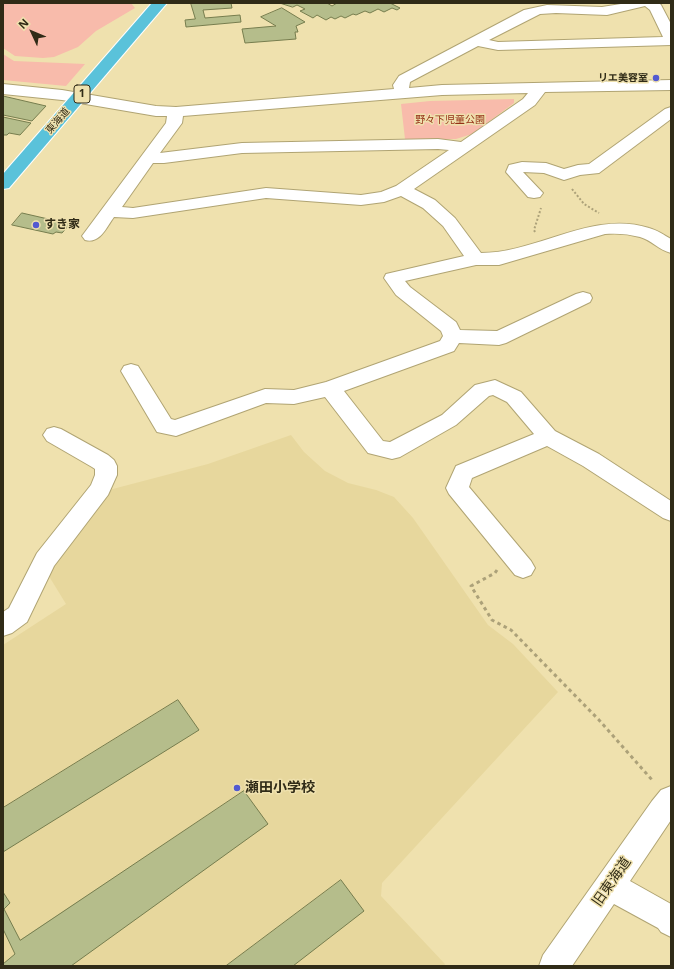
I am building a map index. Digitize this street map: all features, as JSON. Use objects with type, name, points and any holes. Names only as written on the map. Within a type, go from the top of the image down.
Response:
[{"type":"highway","name":"東海道","points":[[3,184],[160,3]]},
{"type":"street","points":[[402,92],[401,85],[404,79],[475,41],[540,9],[575,6],[602,11],[619,10],[641,3]]},
{"type":"street","points":[[475,41],[498,46],[671,40],[656,8],[650,3]]},
{"type":"street","points":[[3,89],[78,98],[156,111],[176,112],[402,92],[671,85]]},
{"type":"street","points":[[110,211],[133,213],[266,193],[361,200],[384,197],[402,190],[530,102],[540,88]]},
{"type":"street","points":[[92,236],[174,123],[176,112]]},
{"type":"street","points":[[534,193],[514,172],[515,169],[522,167],[546,168],[564,175],[578,170],[593,169],[671,112]]},
{"type":"street","points":[[148,158],[164,158],[242,148],[438,144],[463,147]]},
{"type":"street","points":[[402,190],[429,204],[450,222],[476,258]]},
{"type":"street","points":[[453,336],[449,327],[402,291],[393,278],[476,258],[499,259],[604,229],[615,228],[644,232],[671,247]]},
{"type":"street","points":[[453,336],[499,338],[583,298]]},
{"type":"street","points":[[131,371],[148,387],[164,426],[176,428],[265,396],[294,397],[330,388],[447,346],[453,336]]},
{"type":"street","points":[[330,388],[376,447],[392,451],[449,420],[482,390],[495,387],[514,397],[548,437],[591,460],[671,512]]},
{"type":"street","points":[[3,626],[18,615],[45,560],[100,489],[106,475],[106,466],[100,461],[54,435]]},
{"type":"street","points":[[512,563],[457,488],[464,472],[548,437]]},
{"type":"street","name":"旧東海道","points":[[554,966],[610,886],[665,803]]},
{"type":"street","points":[[610,886],[668,918],[671,922]]},
{"type":"path","points":[[564,175],[565,179],[588,208],[626,226],[631,230]]},
{"type":"path","points":[[534,193],[542,204],[534,230],[543,246]]},
{"type":"path","points":[[512,563],[470,586],[492,620],[511,630],[599,720],[665,803]]},
{"type":"shaded area","name":"瀬田小学校","points":[[291,435],[304,452],[325,471],[348,483],[376,490],[394,497],[413,518],[488,625],[513,644],[558,692],[382,883],[381,896],[445,964],[444,966],[3,966],[3,645],[66,604],[47,573],[109,490],[208,464]]},
{"type":"green space","points":[[3,3],[131,3],[135,8],[96,31],[78,47],[54,57],[43,58],[15,56],[3,48]]},
{"type":"green space","points":[[3,54],[14,61],[85,64],[66,86],[3,80]]},
{"type":"green space","name":"野々下児童公園","points":[[514,99],[514,103],[472,134],[456,139],[405,139],[401,104],[430,101]]},
{"type":"building","points":[[191,3],[231,3],[232,8],[203,10],[205,18],[240,15],[241,22],[186,27],[185,20],[195,19]]},
{"type":"building","points":[[280,3],[327,3],[332,6],[337,3],[390,3],[400,8],[397,10],[392,8],[384,12],[378,9],[370,13],[365,11],[345,18],[341,16],[335,19],[331,17],[326,20],[317,15],[313,18],[300,11],[305,9],[297,5],[293,7]]},
{"type":"building","points":[[282,8],[305,22],[296,26],[298,32],[295,32],[296,39],[245,43],[242,29],[276,26],[261,17]]},
{"type":"building","points":[[3,96],[46,106],[32,121],[3,115]]},
{"type":"building","points":[[3,117],[31,123],[20,135],[9,133],[7,135],[3,135]]},
{"type":"building","points":[[22,213],[70,224],[62,233],[56,232],[53,234],[12,225]]},
{"type":"building","points":[[178,700],[199,730],[3,852],[3,808]]},
{"type":"building","points":[[244,791],[268,824],[71,966],[3,966],[3,964],[15,954],[3,929],[3,892],[10,903],[4,909],[20,940]]},
{"type":"building","points":[[341,880],[364,911],[293,966],[226,966]]},
{"type":"place","name":"リエ美容室","points":[[656,78]]},
{"type":"place","name":"すき家","points":[[36,225]]},
{"type":"place","name":"瀬田小学校","points":[[237,788]]}]
